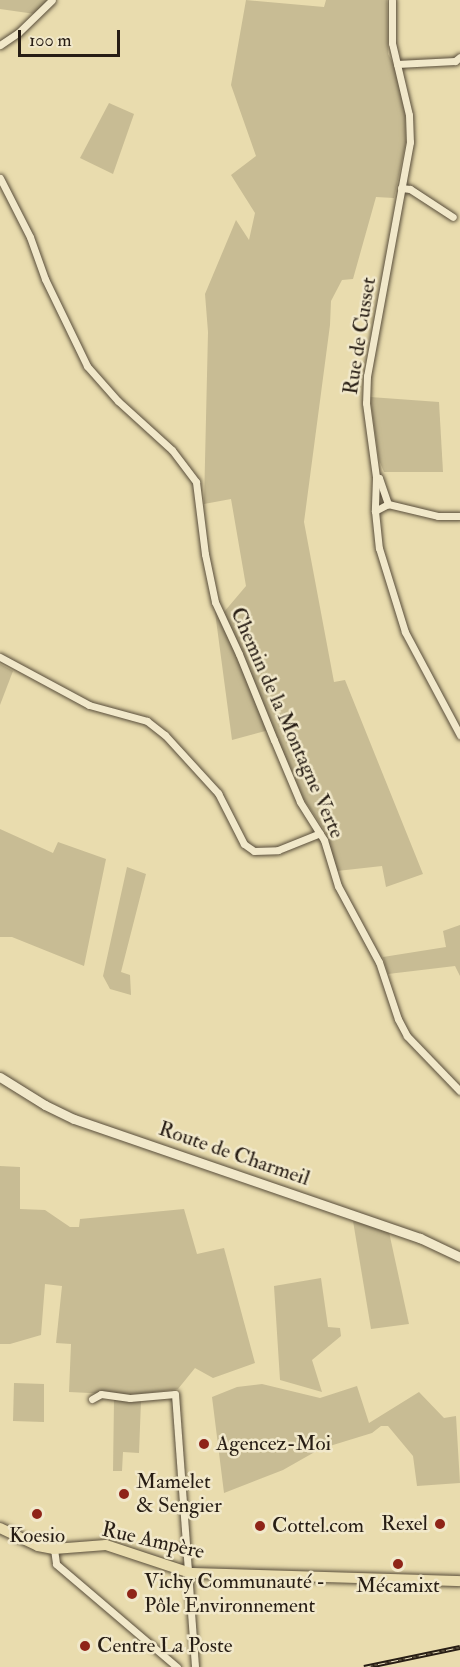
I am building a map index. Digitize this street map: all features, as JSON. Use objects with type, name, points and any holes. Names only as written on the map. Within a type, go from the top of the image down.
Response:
[{"type":"main road","name":"Route de Charmeil","points":[[0,1077],[45,1105],[74,1119],[410,1234],[460,1257]]},
{"type":"main road","name":"Rue Ampère","points":[[0,1528],[22,1541],[54,1549],[106,1545],[190,1573],[460,1581]]},
{"type":"street","points":[[0,45],[18,33],[52,0]]},
{"type":"street","name":"Rue de Cusset","points":[[392,0],[392,43],[410,124],[410,142],[367,376],[366,403],[376,477],[375,511],[379,548],[405,632],[460,735]]},
{"type":"street","points":[[397,64],[455,61],[460,57]]},
{"type":"street","name":"Chemin de la Montagne Verte","points":[[0,178],[30,237],[45,279],[87,366],[118,401],[172,450],[196,482],[205,554],[215,602],[300,802],[320,833],[338,886],[379,962],[398,1019],[407,1036],[460,1091]]},
{"type":"street","points":[[401,188],[410,189],[453,217]]},
{"type":"street","points":[[376,477],[379,478],[388,504]]},
{"type":"street","points":[[375,511],[388,504],[438,516],[460,516]]},
{"type":"street","points":[[0,657],[89,705],[147,721],[165,735],[218,793],[244,844],[254,851],[278,850],[320,833]]},
{"type":"street","points":[[92,1399],[101,1394],[130,1398],[175,1394],[190,1573],[195,1667]]},
{"type":"street","points":[[54,1549],[56,1564],[177,1667]]},
{"type":"shaded area","points":[[0,0],[48,0],[35,14],[0,9]]},
{"type":"shaded area","points":[[246,0],[324,7],[326,0],[387,0],[388,54],[395,67],[405,113],[406,142],[394,198],[376,197],[353,279],[342,280],[331,301],[330,325],[304,522],[334,682],[345,680],[423,874],[386,887],[382,866],[337,871],[325,831],[303,798],[273,729],[232,740],[215,612],[224,612],[246,586],[231,499],[204,504],[208,332],[205,294],[236,220],[249,240],[255,213],[231,175],[256,156],[231,85]]},
{"type":"shaded area","points":[[109,103],[134,114],[113,174],[80,158]]},
{"type":"shaded area","points":[[370,397],[439,402],[443,472],[384,472],[379,460]]},
{"type":"shaded area","points":[[0,664],[13,671],[0,705]]},
{"type":"shaded area","points":[[0,829],[53,853],[58,842],[106,859],[84,966],[12,937],[0,937]]},
{"type":"shaded area","points":[[127,867],[146,874],[121,972],[130,975],[131,995],[110,989],[103,976]]},
{"type":"shaded area","points":[[460,925],[460,976],[455,966],[388,974],[383,957],[446,947],[443,931]]},
{"type":"shaded area","points":[[0,1166],[20,1167],[20,1209],[45,1210],[70,1227],[79,1227],[80,1219],[184,1209],[197,1254],[224,1248],[255,1363],[213,1378],[195,1368],[178,1389],[130,1395],[69,1392],[71,1344],[56,1343],[62,1286],[45,1284],[41,1335],[10,1344],[0,1344]]},
{"type":"shaded area","points":[[353,1221],[389,1232],[409,1324],[371,1329]]},
{"type":"shaded area","points":[[321,1278],[328,1327],[340,1328],[341,1336],[312,1360],[322,1392],[280,1380],[274,1286]]},
{"type":"shaded area","points":[[14,1383],[44,1384],[44,1422],[13,1421]]},
{"type":"shaded area","points":[[262,1384],[320,1398],[357,1386],[369,1423],[419,1392],[444,1418],[456,1416],[460,1483],[417,1486],[413,1456],[388,1426],[381,1426],[372,1433],[320,1449],[283,1470],[224,1493],[212,1397],[237,1387]]},
{"type":"shaded area","points":[[114,1400],[141,1401],[139,1453],[123,1452],[122,1471],[113,1471]]},
{"type":"railway","points":[[364,1667],[460,1647]]},
{"type":"place","name":"Agencez-Moi","points":[[204,1444]]},
{"type":"place","name":"Mamelet & Sengier","points":[[124,1494]]},
{"type":"place","name":"Koesio","points":[[37,1514]]},
{"type":"place","name":"Rexel","points":[[440,1524]]},
{"type":"place","name":"Cottel.com","points":[[260,1526]]},
{"type":"place","name":"Mécamixt","points":[[398,1564]]},
{"type":"place","name":"Vichy Communauté - Pôle Environnement","points":[[132,1594]]},
{"type":"place","name":"Centre La Poste","points":[[85,1646]]}]
